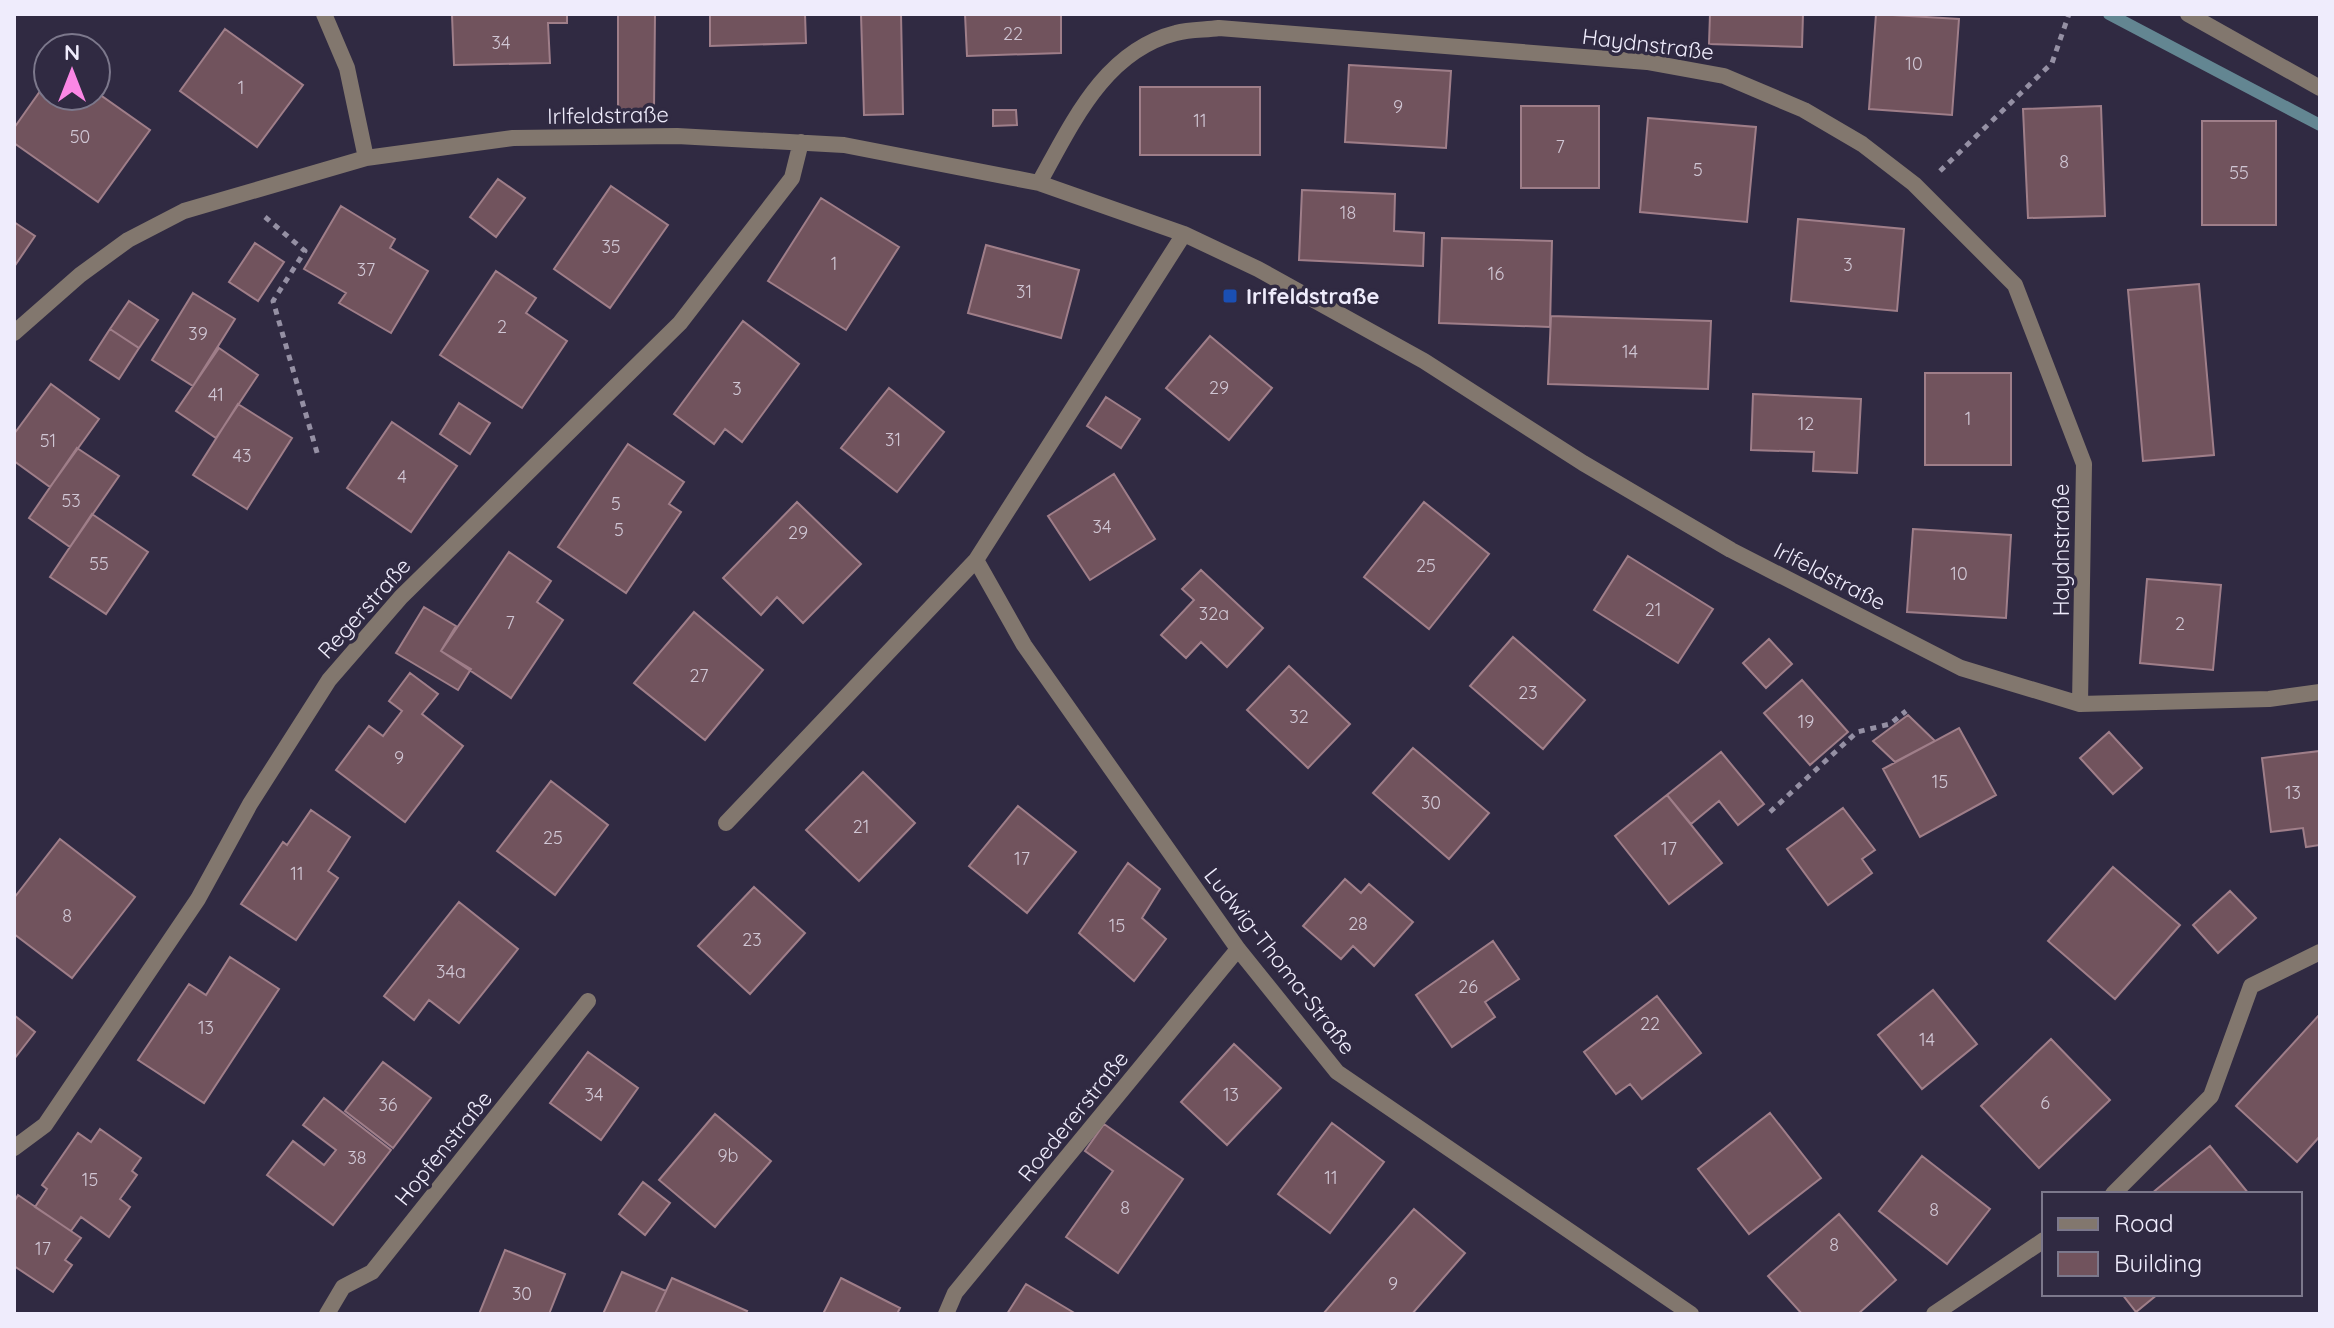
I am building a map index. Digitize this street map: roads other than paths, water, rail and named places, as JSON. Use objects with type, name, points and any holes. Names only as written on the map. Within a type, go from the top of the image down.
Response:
[{"type":"street","points":[[324,14],[347,68],[366,158]]},
{"type":"street","points":[[2188,14],[2320,88]]},
{"type":"street","name":"Haydnstraße","points":[[1039,183],[1080,107],[1112,70],[1140,49],[1176,33],[1219,28],[1647,62],[1724,76],[1804,110],[1862,144],[1920,190],[2015,285],[2084,464],[2080,704]]},
{"type":"street","name":"Irlfeldstraße","points":[[14,333],[80,275],[128,240],[184,211],[236,193],[366,158],[513,138],[677,136],[844,145],[1039,183],[1184,234],[1258,269],[1424,361],[1583,463],[1731,550],[1961,668],[2080,704],[2269,699],[2320,692]]},
{"type":"street","name":"Regerstraße","points":[[14,1148],[45,1125],[190,911],[250,804],[329,680],[401,597],[680,323],[792,178],[801,142]]},
{"type":"street","points":[[726,823],[976,560],[1184,234]]},
{"type":"street","name":"Ludwig-Thoma-Straße","points":[[976,560],[1024,645],[1238,949],[1337,1072],[1691,1314]]},
{"type":"street","name":"Roedererstraße","points":[[946,1314],[955,1293],[1238,949]]},
{"type":"street","points":[[2115,1192],[2211,1096],[2251,986],[2320,952]]},
{"type":"street","name":"Hopfenstraße","points":[[327,1314],[343,1287],[372,1272],[588,1001]]},
{"type":"street","points":[[1934,1314],[2042,1241]]},
{"type":"waterway","points":[[2109,14],[2320,125]]},
{"type":"place","name":"Irlfeldstraße","points":[[1230,296]]}]
